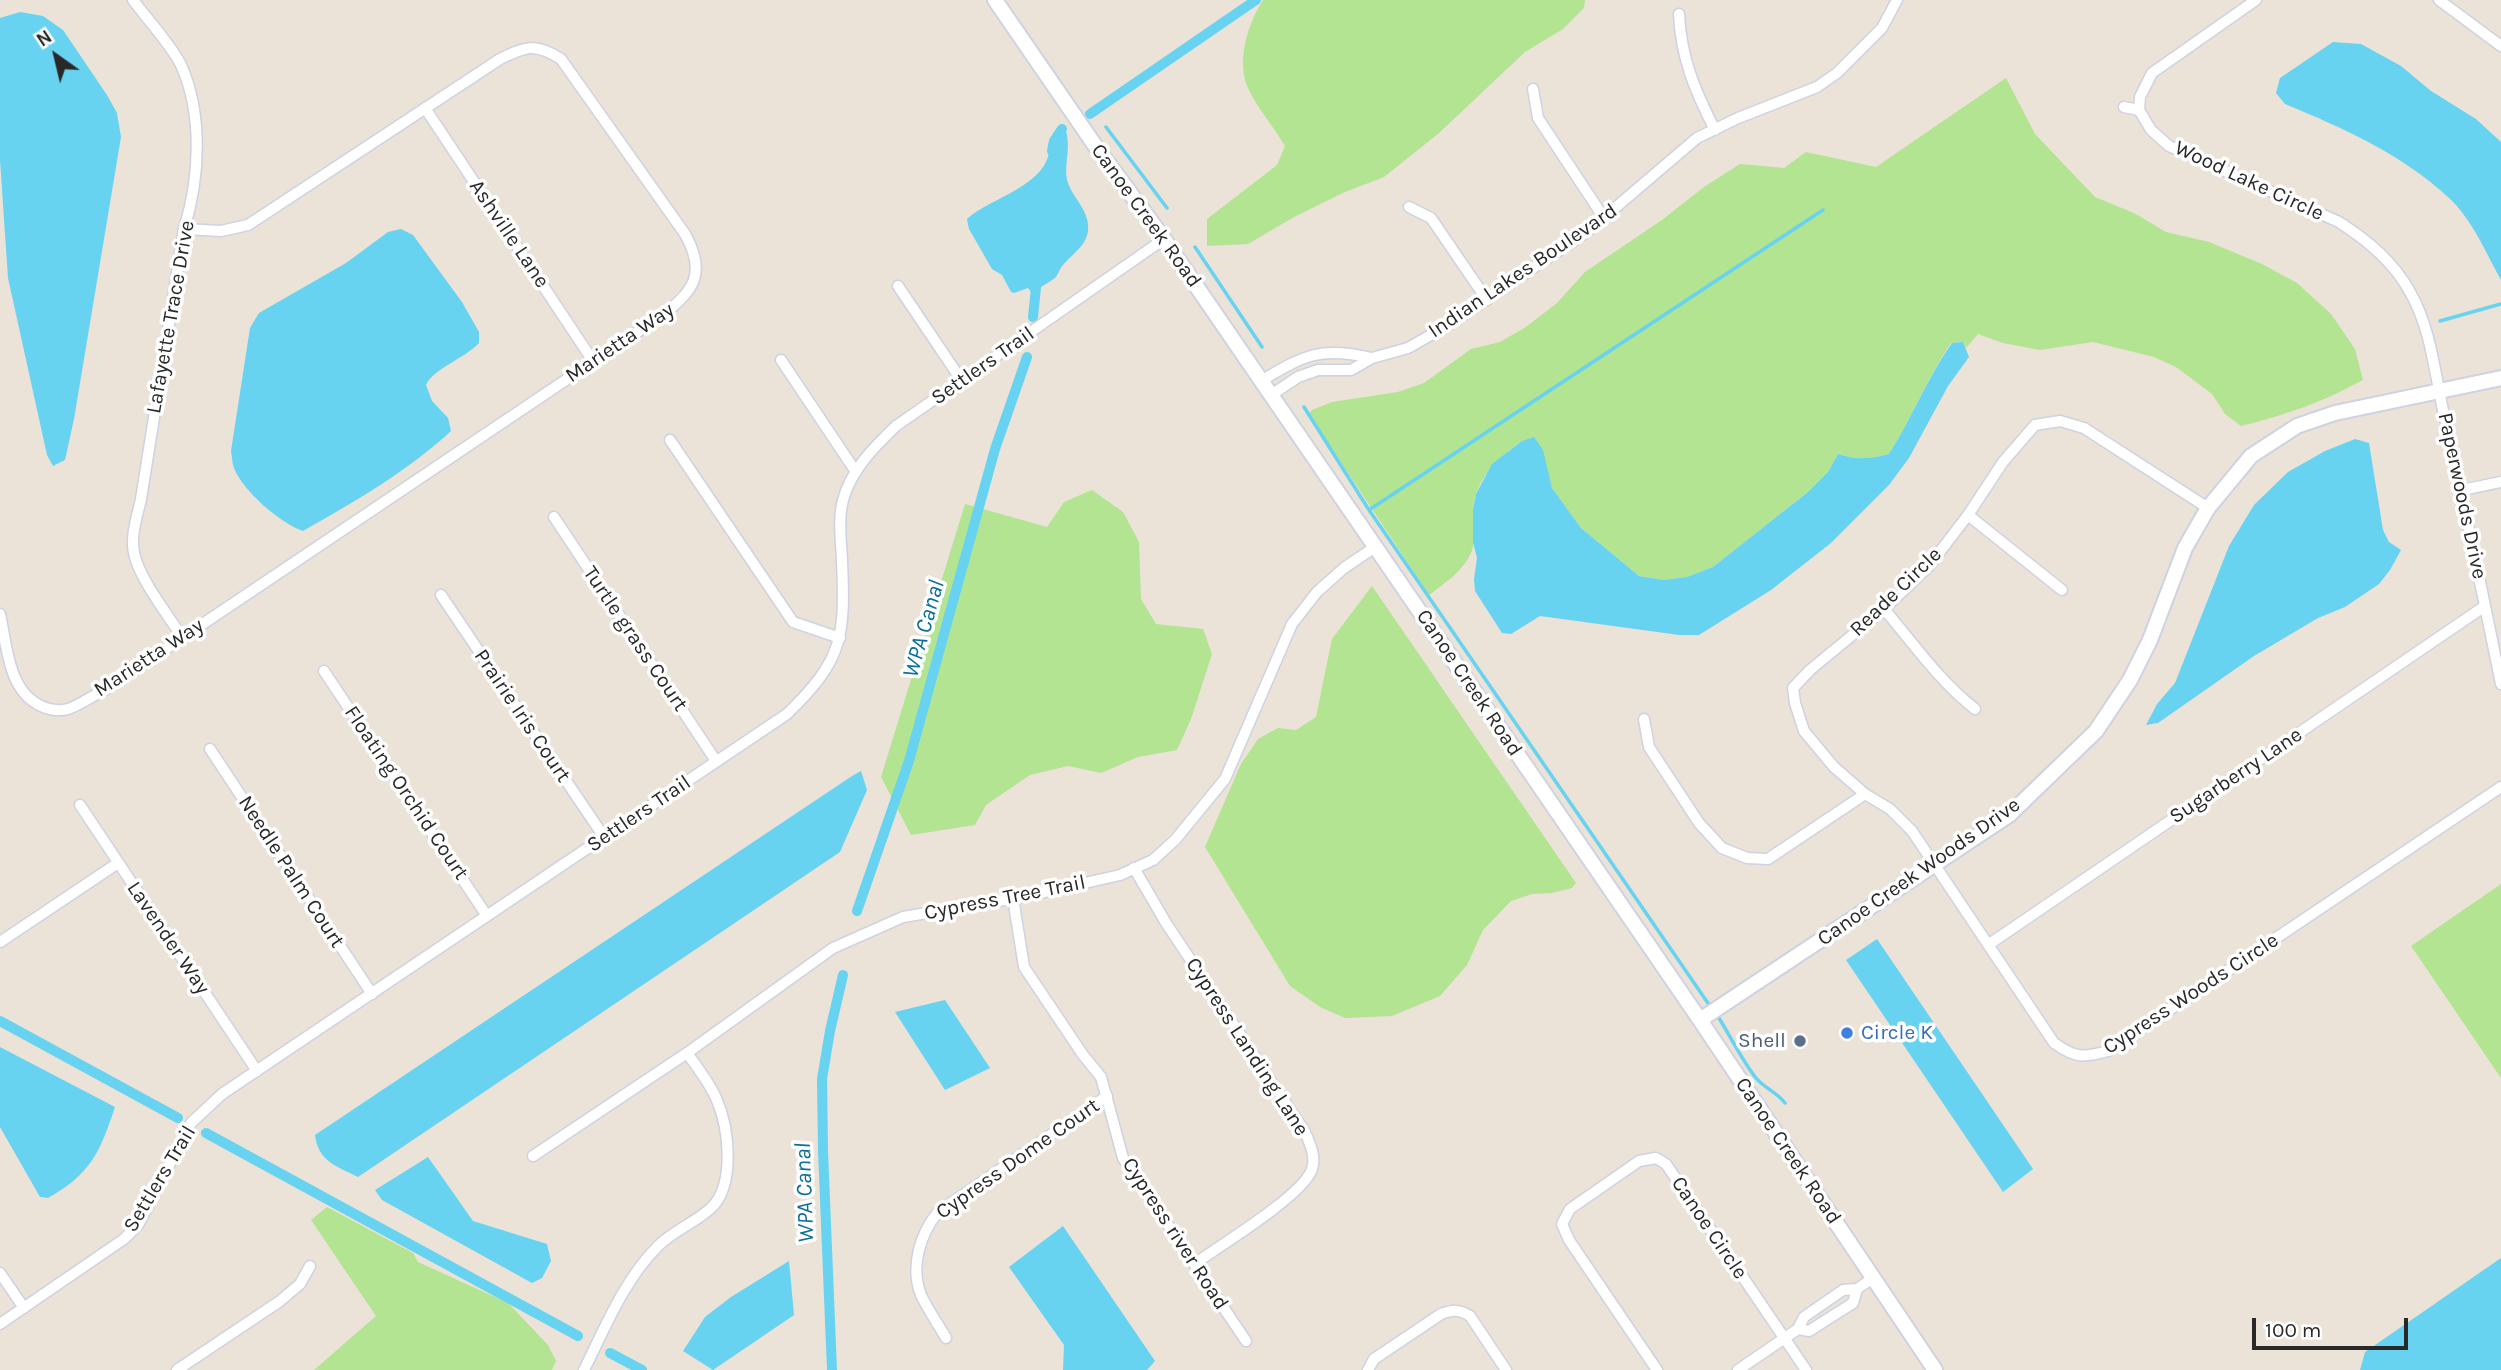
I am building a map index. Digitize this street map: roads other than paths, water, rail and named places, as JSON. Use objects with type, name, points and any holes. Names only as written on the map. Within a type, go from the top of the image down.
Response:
[{"type":"main road","name":"Canoe Creek Road","points":[[995,0],[1094,144],[1164,239],[1700,1020],[1935,1370]]},
{"type":"main road","name":"Canoe Creek Woods Drive","points":[[1700,1020],[2009,816],[2096,732],[2130,680],[2150,640],[2185,548],[2208,508],[2250,456],[2297,426],[2336,413],[2501,378]]},
{"type":"street","name":"Lafayette Trace Drive","points":[[134,0],[180,64],[195,109],[192,201],[184,229],[132,543],[135,559],[143,575],[183,637]]},
{"type":"street","name":"Indian Lakes Boulevard","points":[[1271,396],[1298,377],[1318,370],[1351,370],[1372,358],[1408,348],[1451,324],[1604,218],[1697,138],[1738,118],[1817,87],[1837,73],[1882,28],[1897,0]]},
{"type":"street","points":[[2124,107],[2139,110],[2140,97],[2152,73],[2256,0]]},
{"type":"street","points":[[2439,0],[2501,46]]},
{"type":"street","points":[[1679,14],[1680,37],[1693,88],[1715,130]]},
{"type":"street","name":"Marietta Way","points":[[0,614],[13,675],[22,692],[32,702],[52,711],[69,708],[103,691],[681,302],[694,285],[696,272],[694,251],[685,234],[561,59],[543,48],[523,48],[500,59],[248,225],[221,231],[184,229]]},
{"type":"street","points":[[1533,89],[1538,118],[1604,218]]},
{"type":"street","name":"Ashville Lane","points":[[425,108],[593,361]]},
{"type":"street","name":"Wood Lake Circle","points":[[2139,110],[2151,130],[2169,146],[2339,222],[2381,253],[2398,272],[2420,312],[2440,390]]},
{"type":"street","points":[[1409,207],[1431,218],[1487,300]]},
{"type":"street","name":"Settlers Trail","points":[[0,1324],[124,1240],[138,1225],[191,1124],[222,1094],[787,714],[813,689],[832,662],[840,638],[844,607],[840,528],[844,499],[870,450],[896,426],[1164,239]]},
{"type":"street","points":[[898,286],[962,381]]},
{"type":"street","name":"Indian Lakes Boulevard","points":[[1261,381],[1310,355],[1350,353],[1372,358]]},
{"type":"street","points":[[781,360],[856,472]]},
{"type":"street","name":"Paperwoods Drive","points":[[2440,390],[2501,684]]},
{"type":"street","name":"Reade Circle","points":[[1936,865],[1912,831],[1890,809],[1865,794],[1835,767],[1804,731],[1793,688],[1929,566],[1968,515],[2003,462],[2035,425],[2060,421],[2084,429],[2208,508]]},
{"type":"street","points":[[670,440],[793,622],[840,638]]},
{"type":"street","points":[[2462,490],[2501,482]]},
{"type":"street","points":[[1968,515],[2062,590]]},
{"type":"street","name":"Turtle grass Court","points":[[554,517],[716,761]]},
{"type":"street","name":"Cypress Tree Trail","points":[[533,1156],[687,1053],[833,948],[904,917],[1013,898],[1120,875],[1153,860],[1175,839],[1225,779],[1292,624],[1317,592],[1343,568],[1375,547]]},
{"type":"street","name":"Prairie Iris Court","points":[[441,595],[604,837]]},
{"type":"street","name":"Sugarberry Lane","points":[[1988,945],[2485,606]]},
{"type":"street","points":[[1884,609],[1942,678],[1975,709]]},
{"type":"street","name":"Floating Orchid Court","points":[[324,671],[487,916]]},
{"type":"street","points":[[1644,719],[1649,747],[1699,823],[1722,848],[1747,858],[1768,859],[1865,794]]},
{"type":"street","name":"Needle Palm Court","points":[[210,749],[372,994]]},
{"type":"street","name":"Cypress Woods Circle","points":[[1936,865],[2054,1043],[2069,1054],[2087,1057],[2108,1051],[2501,787]]},
{"type":"street","name":"Lavender Way","points":[[80,805],[257,1071]]},
{"type":"street","points":[[0,942],[118,863]]},
{"type":"street","name":"Cypress Landing Lane","points":[[1134,869],[1166,923],[1305,1132],[1313,1153],[1312,1169],[1305,1182],[1283,1201],[1194,1264]]},
{"type":"street","name":"Cypress river Road","points":[[1013,898],[1024,967],[1083,1055],[1101,1077],[1123,1158],[1246,1341]]},
{"type":"street","points":[[584,1370],[627,1286],[650,1255],[658,1245],[712,1208],[726,1185],[727,1135],[720,1107],[687,1053]]},
{"type":"street","name":"Cypress Dome Court","points":[[946,1338],[920,1293],[918,1248],[927,1226],[938,1212],[1107,1096]]},
{"type":"street","name":"Canoe Circle","points":[[1657,1370],[1569,1240],[1562,1224],[1570,1209],[1639,1161],[1657,1158],[1666,1164],[1806,1370]]},
{"type":"street","points":[[177,1370],[280,1301],[300,1284],[310,1266]]},
{"type":"street","points":[[0,1273],[24,1308]]},
{"type":"street","points":[[1738,1370],[1798,1329],[1804,1317],[1843,1290],[1857,1289],[1873,1278]]},
{"type":"street","points":[[1798,1329],[1809,1331],[1853,1303],[1857,1289]]},
{"type":"street","points":[[1368,1370],[1374,1360],[1441,1314],[1453,1310],[1463,1311],[1470,1316],[1506,1370]]},
{"type":"water","points":[[20,12],[43,16],[63,30],[117,113],[121,137],[74,419],[65,460],[53,466],[47,455],[8,278],[0,160],[0,18]]},
{"type":"water","points":[[2333,42],[2361,44],[2401,66],[2431,91],[2476,119],[2501,142],[2501,280],[2465,216],[2431,182],[2392,155],[2285,104],[2276,93],[2280,78]]},
{"type":"water","points":[[1066,131],[1067,180],[1087,219],[1087,234],[1082,245],[1062,266],[1055,278],[1032,293],[1028,288],[1014,293],[1002,275],[992,269],[969,229],[967,219],[1032,179],[1042,169],[1048,157],[1049,143]]},
{"type":"water","points":[[401,229],[413,235],[462,302],[479,332],[479,343],[436,374],[426,385],[432,401],[448,418],[451,431],[399,473],[303,531],[263,505],[245,486],[233,466],[231,451],[250,328],[259,313],[346,263],[388,232]]},
{"type":"water","points":[[1963,342],[1969,357],[1948,386],[1909,458],[1889,485],[1831,543],[1771,590],[1699,635],[1679,635],[1540,616],[1511,634],[1502,633],[1475,591],[1477,558],[1473,542],[1473,509],[1476,494],[1492,464],[1522,441],[1534,437],[1543,450],[1552,488],[1581,528],[1639,576],[1663,580],[1687,577],[1713,567],[1808,492],[1828,472],[1838,454],[1864,458],[1889,454],[1943,356],[1952,343]]},
{"type":"water","points":[[2355,439],[2369,443],[2383,530],[2389,542],[2401,550],[2390,570],[2379,584],[2345,607],[2318,618],[2254,656],[2158,723],[2146,725],[2157,704],[2175,683],[2229,546],[2254,505],[2288,472],[2325,451]]},
{"type":"water","points":[[861,771],[867,790],[840,852],[358,1177],[324,1157],[315,1135]]},
{"type":"water","points":[[1877,939],[2033,1169],[2003,1192],[1846,960]]},
{"type":"water","points":[[945,1000],[990,1068],[945,1090],[895,1012]]},
{"type":"water","points":[[0,1047],[115,1107],[99,1149],[84,1171],[48,1198],[40,1197],[0,1127]]},
{"type":"water","points":[[428,1157],[473,1221],[547,1244],[551,1261],[542,1278],[532,1283],[382,1200],[375,1190]]},
{"type":"water","points":[[1063,1226],[1155,1361],[1147,1370],[1063,1370],[1064,1345],[1009,1267]]},
{"type":"water","points":[[2501,1258],[2501,1370],[2360,1370],[2365,1352]]},
{"type":"water","points":[[789,1261],[794,1315],[713,1370],[683,1351],[705,1317],[731,1297]]},
{"type":"waterway","name":"WPA Canal","points":[[1090,114],[1256,0]]},
{"type":"waterway","points":[[1106,127],[1167,208]]},
{"type":"waterway","name":"WPA Canal","points":[[1052,151],[1054,141],[1062,129]]},
{"type":"waterway","points":[[1304,407],[1369,510],[1823,210]]},
{"type":"waterway","points":[[1195,247],[1262,347]]},
{"type":"waterway","name":"WPA Canal","points":[[1033,317],[1037,278]]},
{"type":"waterway","points":[[2440,321],[2501,304]]},
{"type":"waterway","name":"WPA Canal","points":[[857,911],[909,761],[995,449],[1027,357]]},
{"type":"waterway","points":[[1369,510],[1712,1009]]},
{"type":"waterway","name":"WPA Canal","points":[[832,1370],[822,1079],[843,975]]},
{"type":"waterway","points":[[1717,1015],[1756,1078],[1785,1103]]},
{"type":"waterway","points":[[0,1021],[178,1118]]},
{"type":"waterway","points":[[206,1133],[578,1336]]},
{"type":"waterway","points":[[610,1353],[642,1370]]},
{"type":"place","name":"Circle K","points":[[1847,1033]]},
{"type":"place","name":"Shell","points":[[1800,1041]]}]
